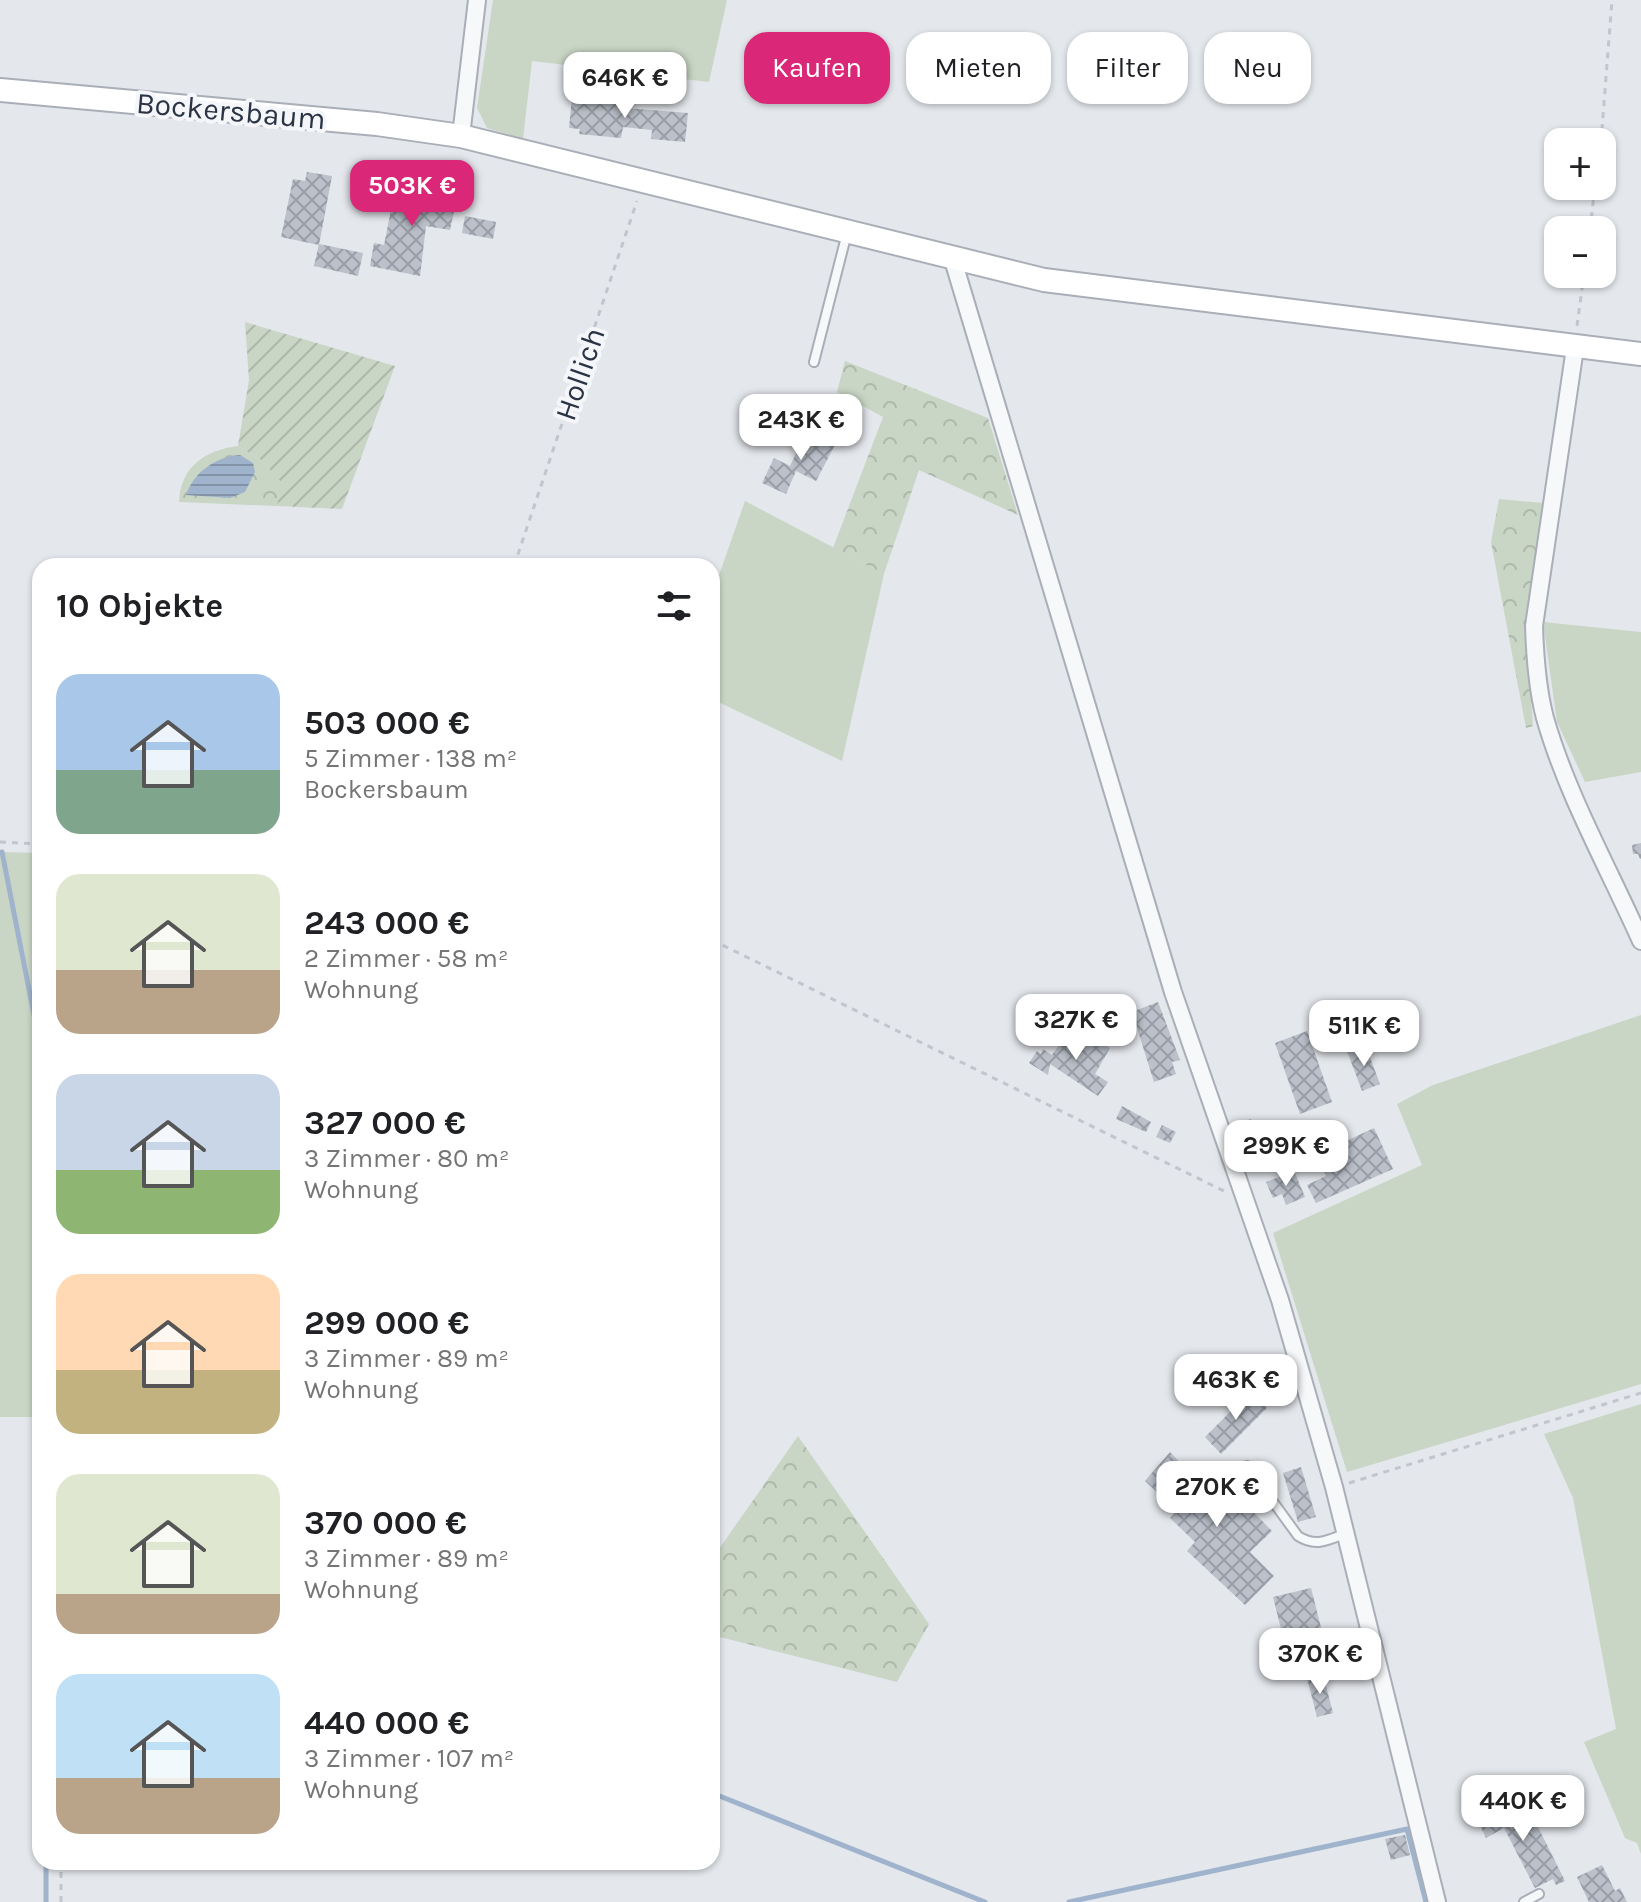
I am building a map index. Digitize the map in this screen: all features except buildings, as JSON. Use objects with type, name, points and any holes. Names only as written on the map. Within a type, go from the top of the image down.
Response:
[{"type":"street","points":[[461,136],[477,0]]},
{"type":"street","name":"Bockersbaum","points":[[0,90],[377,124],[461,136],[953,260],[1044,280],[1641,354]]},
{"type":"street","points":[[953,260],[1168,978],[1280,1300],[1334,1487],[1437,1902]]},
{"type":"street","points":[[1575,348],[1534,626],[1536,672],[1546,719],[1567,776],[1641,941]]},
{"type":"lane","points":[[814,362],[847,233]]},
{"type":"lane","points":[[1247,1466],[1298,1536],[1308,1543],[1321,1543],[1344,1534]]},
{"type":"lane","points":[[1524,1902],[1539,1894]]},
{"type":"path","points":[[1602,128],[1612,0]]},
{"type":"path","name":"Hollich","points":[[517,558],[626,238],[642,182]]},
{"type":"path","points":[[1575,348],[1582,288]]},
{"type":"path","points":[[0,842],[32,844]]},
{"type":"path","points":[[720,944],[1247,1203]]},
{"type":"path","points":[[1334,1487],[1641,1393]]},
{"type":"path","points":[[61,1870],[61,1902]]},
{"type":"green space","points":[[493,0],[727,0],[709,82],[532,61],[523,139],[487,128],[477,108]]},
{"type":"green space","points":[[245,322],[395,366],[342,509],[277,506],[281,482],[261,460],[238,446],[249,380]]},
{"type":"green space","points":[[845,361],[988,418],[1018,515],[919,470],[884,574],[833,548],[883,417],[837,392]]},
{"type":"green space","points":[[238,446],[261,460],[282,482],[277,506],[179,502],[184,479],[196,462],[215,452]]},
{"type":"green space","points":[[1499,499],[1544,503],[1526,629],[1533,726],[1526,728],[1491,542]]},
{"type":"green space","points":[[745,501],[884,574],[842,761],[720,703],[720,572]]},
{"type":"green space","points":[[1543,622],[1641,632],[1641,772],[1585,782],[1557,722]]},
{"type":"green space","points":[[0,852],[32,853],[32,1417],[0,1417]]},
{"type":"green space","points":[[1641,1015],[1641,1384],[1347,1472],[1273,1233],[1422,1165],[1397,1104],[1433,1085]]},
{"type":"green space","points":[[1641,1404],[1641,1854],[1637,1843],[1625,1838],[1584,1742],[1616,1729],[1573,1498],[1544,1434]]},
{"type":"green space","points":[[798,1436],[929,1624],[897,1682],[720,1637],[720,1548]]},
{"type":"water","points":[[240,455],[253,463],[255,472],[245,492],[230,498],[186,495],[194,479],[207,467]]},
{"type":"waterway","points":[[2,852],[32,1005]]},
{"type":"waterway","points":[[720,1796],[985,1902]]},
{"type":"waterway","points":[[1069,1902],[1407,1829],[1426,1902]]},
{"type":"waterway","points":[[46,1870],[46,1902]]}]
